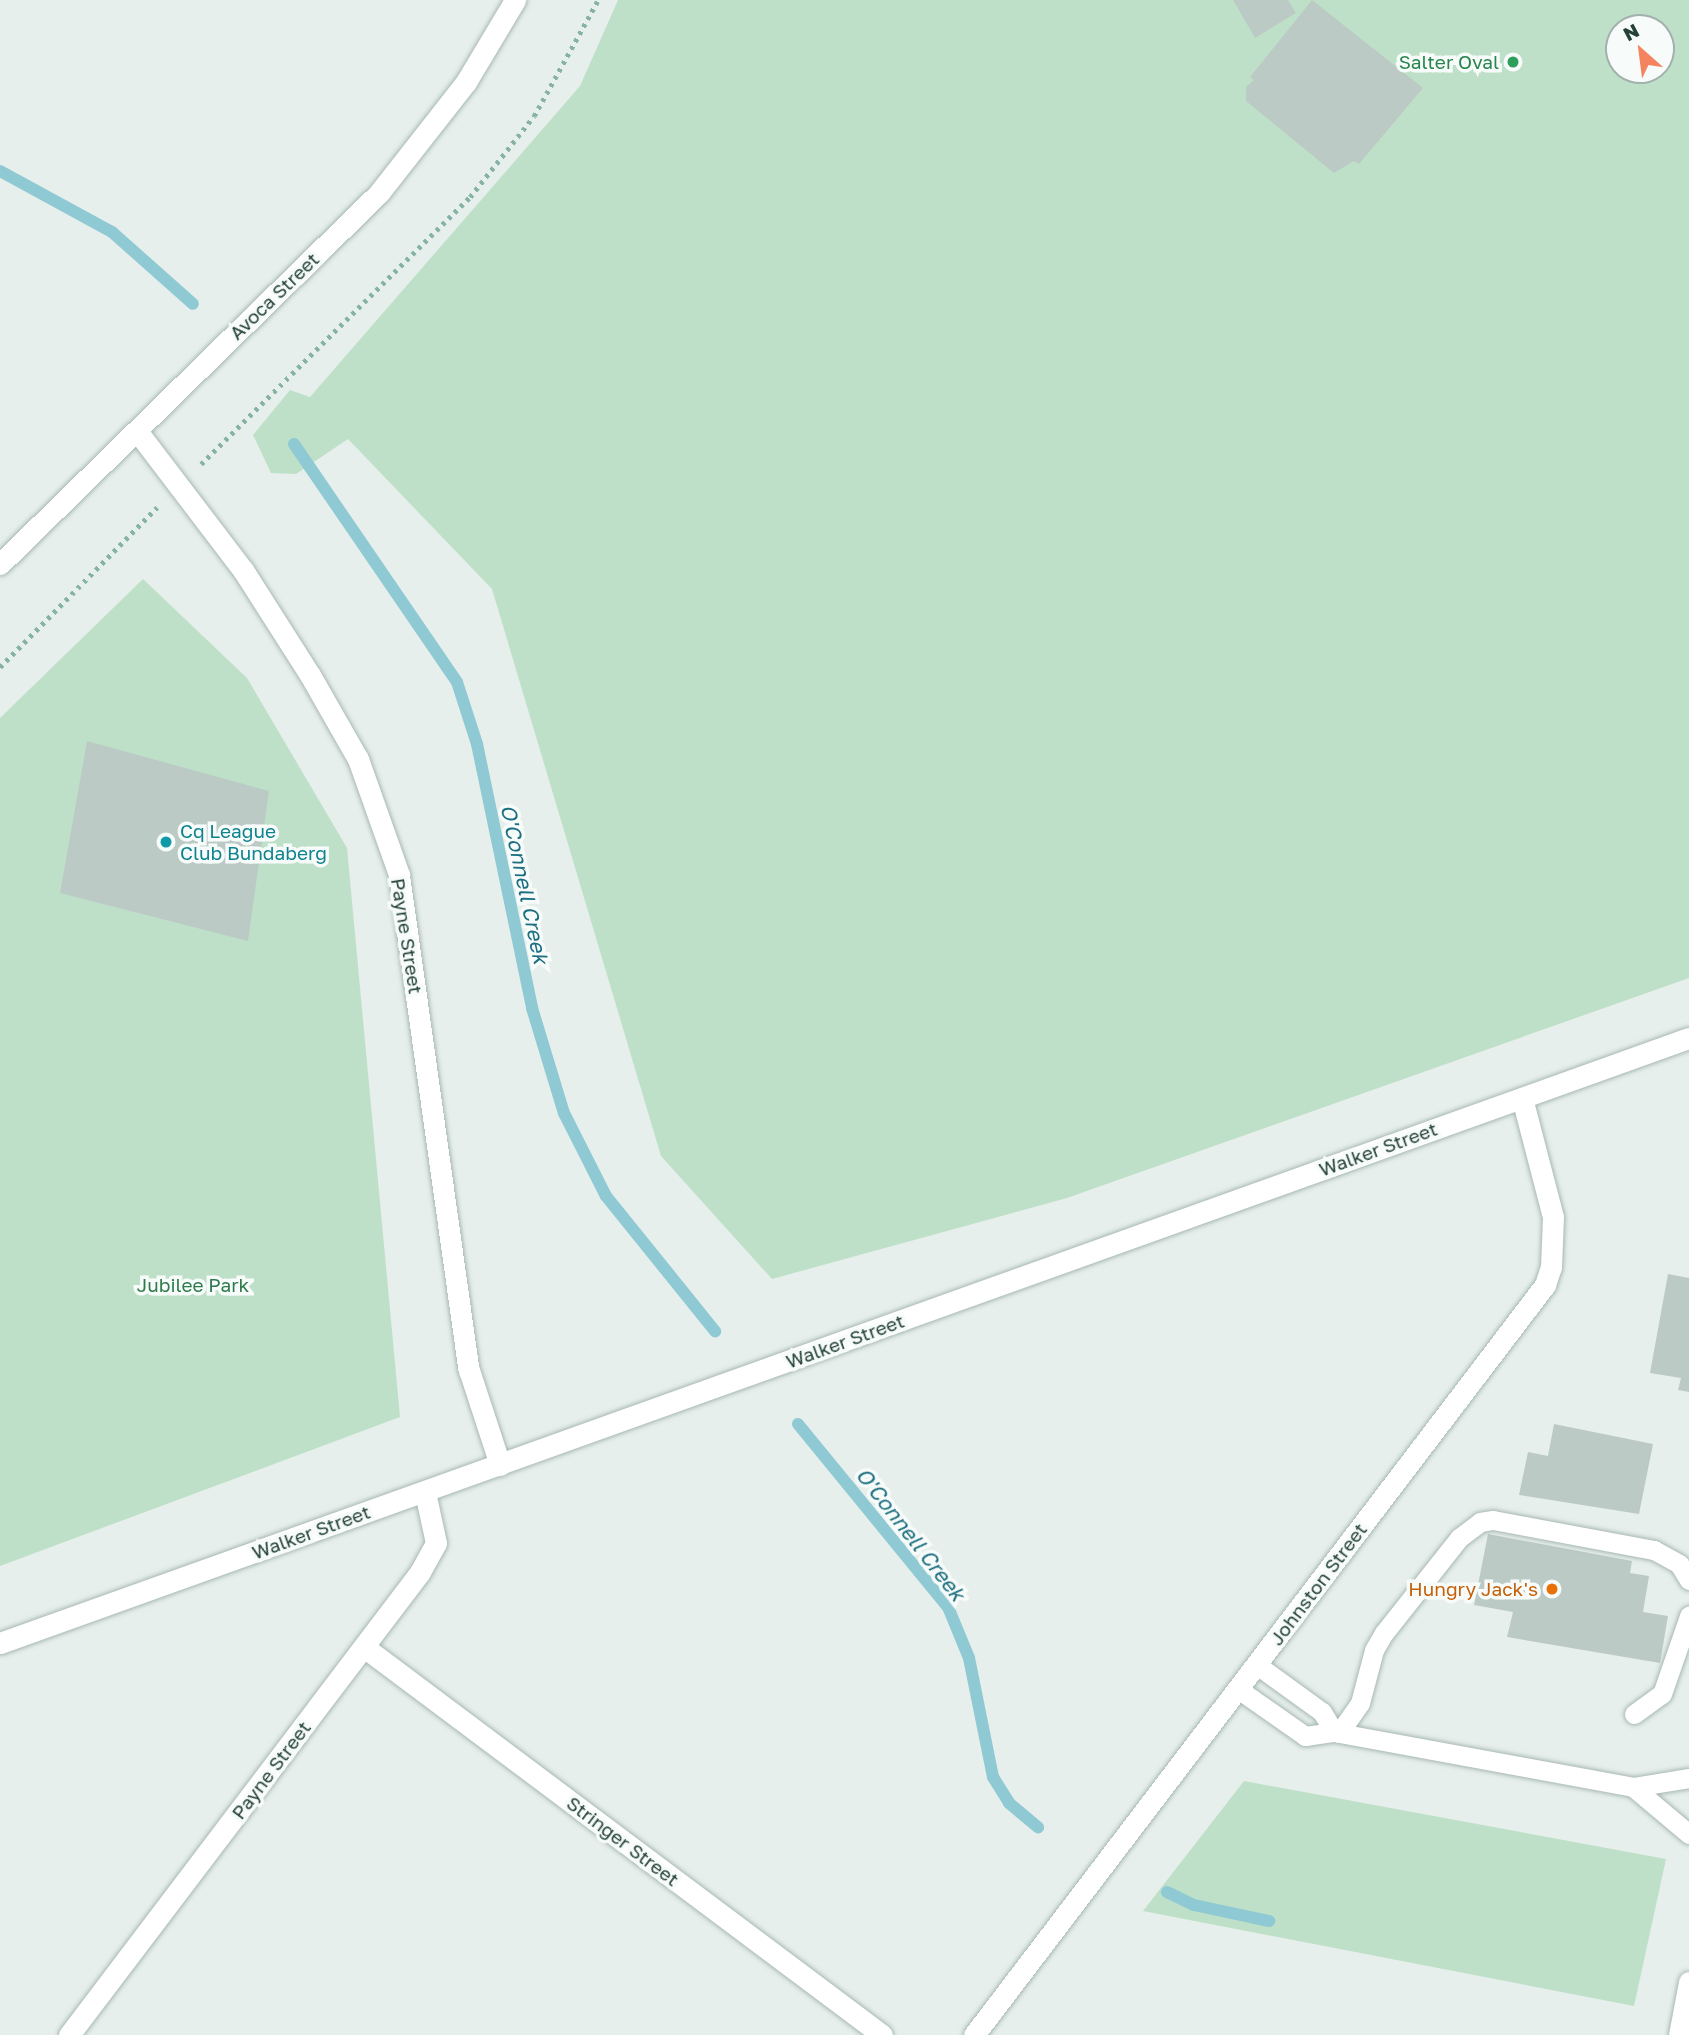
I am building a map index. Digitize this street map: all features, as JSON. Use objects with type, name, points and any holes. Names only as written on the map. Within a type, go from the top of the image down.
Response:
[{"type":"street","name":"Avoca Street","points":[[0,564],[379,193],[466,82],[515,0]]},
{"type":"street","name":"Payne Street","points":[[137,430],[243,570],[317,687],[358,759],[399,875],[469,1370],[500,1465]]},
{"type":"street","name":"Walker Street","points":[[0,1643],[1689,1038]]},
{"type":"street","name":"Johnston Street","points":[[974,2035],[1545,1285],[1552,1258],[1553,1217],[1522,1098]]},
{"type":"street","name":"Payne Street","points":[[69,2035],[420,1572],[436,1543],[425,1492]]},
{"type":"street","name":"Stringer Street","points":[[364,1647],[882,2035]]},
{"type":"street","points":[[1679,2035],[1689,1982]]},
{"type":"lane","points":[[1336,1732],[1360,1703],[1374,1650],[1384,1633],[1459,1538],[1480,1522],[1493,1520],[1654,1550],[1679,1564],[1689,1580]]},
{"type":"lane","points":[[1634,1714],[1662,1694],[1689,1616]]},
{"type":"lane","points":[[1256,1665],[1322,1712],[1336,1732]]},
{"type":"lane","points":[[1238,1689],[1304,1736],[1336,1732],[1633,1787],[1689,1778]]},
{"type":"lane","points":[[1633,1787],[1689,1834]]},
{"type":"path","points":[[0,667],[470,197],[534,116],[598,0]]},
{"type":"green space","points":[[618,0],[1689,0],[1689,978],[1067,1198],[772,1279],[661,1156],[492,589],[348,439],[296,474],[271,473],[253,435],[290,390],[310,397],[580,86]]},
{"type":"green space","name":"Jubilee Park","points":[[143,579],[247,678],[347,848],[400,1417],[0,1566],[0,718]]},
{"type":"green space","points":[[1244,1781],[1666,1859],[1634,2006],[1143,1911]]},
{"type":"building","points":[[1233,0],[1288,0],[1296,13],[1255,38]]},
{"type":"building","points":[[1312,0],[1423,88],[1359,164],[1354,161],[1334,173],[1246,101],[1246,87],[1254,80],[1250,77]]},
{"type":"building","name":"Cq League Club Bundaberg","points":[[87,741],[269,791],[248,941],[60,893]]},
{"type":"building","points":[[1668,1274],[1689,1278],[1689,1392],[1678,1390],[1681,1378],[1650,1373]]},
{"type":"building","points":[[1554,1424],[1653,1444],[1639,1514],[1519,1495],[1528,1452],[1548,1456]]},
{"type":"building","name":"Hungry Jack's","points":[[1488,1534],[1632,1561],[1630,1573],[1649,1576],[1643,1612],[1668,1616],[1660,1663],[1507,1637],[1513,1612],[1474,1605]]},
{"type":"waterway","name":"O'Connell Creek","points":[[0,171],[112,232],[193,304]]},
{"type":"waterway","name":"O'Connell Creek","points":[[294,444],[457,682],[477,744],[532,1008],[564,1113],[606,1196],[715,1331]]},
{"type":"waterway","name":"O'Connell Creek","points":[[798,1424],[948,1607],[969,1658],[993,1777],[1009,1803],[1038,1827]]},
{"type":"waterway","name":"O'Connell Creek","points":[[1167,1892],[1194,1905],[1269,1921]]},
{"type":"place","name":"Salter Oval","points":[[1513,62]]},
{"type":"place","name":"Cq League Club Bundaberg","points":[[166,842]]},
{"type":"place","name":"Hungry Jack's","points":[[1552,1589]]}]
